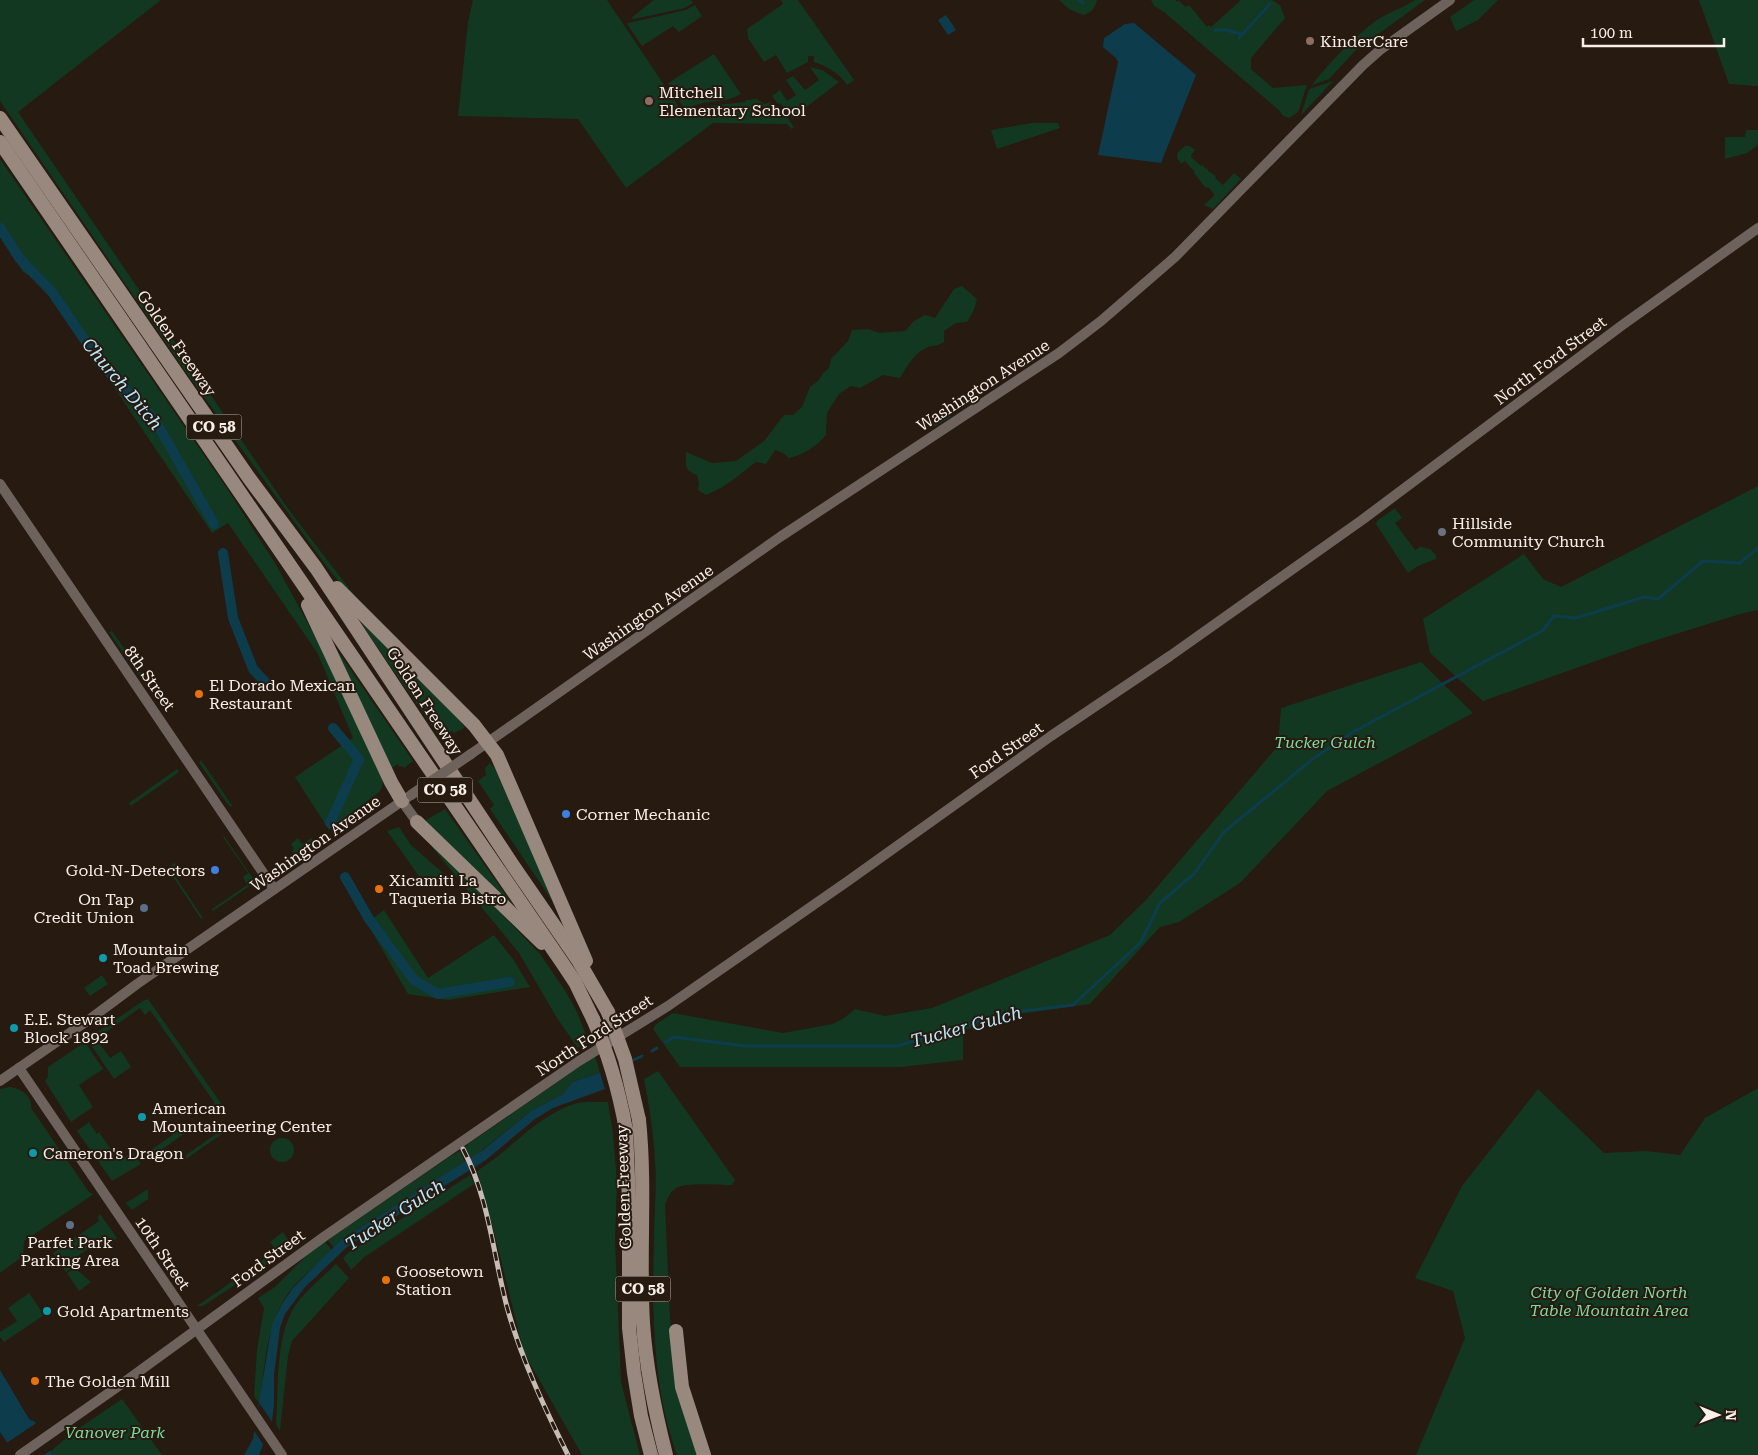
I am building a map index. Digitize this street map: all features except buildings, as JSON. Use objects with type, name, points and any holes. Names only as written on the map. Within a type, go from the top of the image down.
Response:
[{"type":"highway","name":"Golden Freeway","points":[[0,118],[249,478],[316,568],[501,848],[578,960],[608,1012],[625,1059],[640,1120],[643,1174],[643,1323],[654,1411],[666,1455]]},
{"type":"highway","name":"Golden Freeway","points":[[0,142],[245,497],[290,566],[575,982],[611,1062],[617,1082],[626,1130],[629,1201],[629,1328],[641,1416],[652,1455]]},
{"type":"highway","points":[[290,566],[392,782],[406,798]]},
{"type":"highway","points":[[316,568],[474,725],[497,755],[608,1012]]},
{"type":"highway","points":[[417,822],[563,964]]},
{"type":"highway","points":[[676,1332],[682,1387],[704,1455]]},
{"type":"street","name":"Washington Avenue","points":[[0,1081],[780,537],[1059,353],[1101,321],[1175,257],[1363,65],[1380,50],[1450,0]]},
{"type":"street","name":"North Ford Street","points":[[1362,520],[1621,326],[1758,228]]},
{"type":"street","name":"8th Street","points":[[0,484],[274,889]]},
{"type":"street","name":"Ford Street","points":[[668,1006],[848,881],[1050,736],[1170,656],[1362,520]]},
{"type":"street","points":[[406,798],[417,822]]},
{"type":"street","name":"North Ford Street","points":[[538,1090],[579,1060],[668,1006]]},
{"type":"street","name":"10th Street","points":[[19,1068],[282,1455]]},
{"type":"street","name":"Ford Street","points":[[20,1455],[197,1329],[302,1251],[538,1090]]},
{"type":"green space","points":[[0,0],[161,0],[18,112],[289,510],[361,604],[344,588],[327,567],[183,368],[0,101]]},
{"type":"green space","points":[[473,0],[607,0],[687,119],[707,106],[757,99],[764,104],[771,102],[783,115],[785,114],[794,127],[791,129],[787,124],[713,123],[626,188],[578,119],[458,116],[468,22]]},
{"type":"green space","points":[[654,0],[691,0],[693,3],[685,8],[634,19],[631,18]]},
{"type":"green space","points":[[781,0],[798,0],[854,80],[847,85],[833,71],[814,62],[814,56],[808,56],[808,62],[787,73],[776,55],[764,62],[748,38],[747,29],[783,4]]},
{"type":"green space","points":[[1059,0],[1097,0],[1093,10],[1083,15],[1069,9]]},
{"type":"green space","points":[[1151,0],[1175,0],[1177,2],[1178,0],[1186,7],[1189,5],[1207,27],[1209,25],[1211,27],[1241,0],[1272,0],[1280,5],[1285,18],[1251,58],[1251,69],[1273,88],[1307,85],[1298,112],[1289,118],[1282,115],[1280,111],[1164,12],[1154,6]]},
{"type":"green space","points":[[1415,0],[1425,0],[1355,51],[1329,79],[1312,85],[1342,51],[1369,26]]},
{"type":"green space","points":[[1474,0],[1498,0],[1478,20],[1456,31],[1450,17]]},
{"type":"green space","points":[[1699,0],[1758,0],[1758,86],[1729,84]]},
{"type":"green space","points":[[695,5],[702,16],[679,32],[673,26],[642,46],[627,24],[686,10]]},
{"type":"green space","points":[[714,54],[741,94],[727,99],[692,106],[685,110],[668,83]]},
{"type":"green space","points":[[810,67],[822,70],[839,82],[792,118],[772,96],[780,90],[787,101],[796,95],[786,80],[793,76],[805,90],[819,80]]},
{"type":"green space","points":[[1333,81],[1303,113],[1301,115],[1309,89]]},
{"type":"green space","points":[[1032,123],[1058,123],[1060,128],[997,149],[991,130]]},
{"type":"green space","points":[[1746,130],[1758,130],[1758,145],[1747,153],[1725,159],[1725,137],[1745,137]]},
{"type":"green space","points":[[1185,146],[1190,146],[1195,150],[1191,155],[1192,158],[1201,166],[1207,168],[1223,185],[1234,173],[1241,179],[1213,209],[1204,205],[1214,194],[1209,188],[1205,187],[1185,161],[1181,164],[1177,158],[1178,152]]},
{"type":"green space","points":[[0,159],[226,487],[275,563],[324,653],[381,773],[383,781],[379,792],[329,830],[295,777],[353,738],[318,654],[228,523],[212,533],[46,286],[23,272],[0,237]]},
{"type":"green space","points":[[962,286],[977,299],[974,310],[967,322],[956,323],[944,331],[944,342],[918,353],[900,378],[883,375],[860,388],[851,386],[839,394],[827,413],[826,435],[819,443],[800,455],[789,458],[775,450],[766,464],[756,462],[713,492],[706,495],[698,490],[697,475],[689,471],[686,466],[686,452],[712,463],[736,461],[764,441],[784,415],[793,415],[802,407],[810,387],[829,368],[831,359],[848,341],[852,330],[869,329],[879,333],[905,331],[914,321],[925,315],[935,318],[954,289]]},
{"type":"green space","points":[[952,407],[951,417],[934,427],[928,425],[927,423]]},
{"type":"green space","points":[[1758,486],[1758,610],[1644,644],[1483,701],[1430,653],[1423,619],[1524,554],[1543,579],[1561,587]]},
{"type":"green space","points":[[1395,508],[1402,518],[1395,523],[1415,550],[1420,547],[1430,549],[1436,555],[1436,559],[1418,566],[1408,573],[1376,524],[1377,521]]},
{"type":"green space","points":[[363,624],[460,721],[464,727],[463,729],[454,733],[452,731],[441,739]]},
{"type":"green space","points":[[112,631],[147,681],[144,683],[109,632]]},
{"type":"green space","points":[[335,647],[413,761],[404,768],[402,766],[399,767],[398,764],[390,769]]},
{"type":"green space","name":"Tucker Gulch","points":[[1421,662],[1473,713],[1327,791],[1240,883],[1179,922],[1160,927],[1090,1004],[1006,1016],[963,1031],[963,1060],[901,1067],[680,1067],[653,1029],[656,1024],[673,1013],[783,1033],[833,1024],[855,1009],[885,1016],[932,1008],[1110,935],[1146,900],[1278,746],[1281,708]]},
{"type":"green space","points":[[201,760],[233,807],[229,806],[199,763]]},
{"type":"green space","points":[[490,763],[495,769],[555,905],[490,809],[494,805],[478,781],[486,775],[485,768]]},
{"type":"green space","points":[[177,769],[179,772],[131,806],[129,803]]},
{"type":"green space","points":[[445,809],[520,915],[462,860],[426,820]]},
{"type":"green space","points":[[399,827],[410,844],[443,873],[425,885],[387,831]]},
{"type":"green space","points":[[224,836],[254,880],[251,885],[213,911],[212,909],[247,885],[243,877],[248,873]]},
{"type":"green space","points":[[298,838],[302,844],[311,838],[314,842],[294,855],[292,851],[294,849],[291,844]]},
{"type":"green space","points":[[429,838],[540,954],[566,992],[576,1010],[589,1042],[582,1047],[577,1047],[557,1018],[519,953],[432,847]]},
{"type":"green space","points":[[174,863],[178,865],[171,870],[203,918],[201,919],[168,869]]},
{"type":"green space","points":[[384,910],[428,978],[494,935],[513,959],[530,987],[448,1000],[408,994],[367,923]]},
{"type":"green space","points":[[102,975],[108,984],[90,996],[84,988]]},
{"type":"green space","points":[[148,999],[220,1102],[221,1108],[214,1115],[211,1111],[214,1102],[150,1010],[145,1015],[140,1008],[102,1035],[106,1040],[100,1044],[110,1058],[121,1051],[131,1067],[114,1079],[87,1039]]},
{"type":"green space","points":[[85,1042],[103,1069],[79,1085],[93,1107],[71,1122],[45,1081],[48,1077],[48,1067]]},
{"type":"green space","points":[[595,1056],[600,1073],[572,1082],[563,1094],[531,1111],[471,1159],[465,1148],[468,1144]]},
{"type":"green space","points":[[658,1071],[735,1180],[732,1185],[694,1184],[680,1186],[672,1192],[665,1205],[670,1318],[676,1377],[702,1455],[677,1455],[669,1429],[658,1375],[653,1293],[656,1171],[644,1079]]},
{"type":"green space","points":[[10,1087],[22,1091],[28,1097],[31,1108],[89,1192],[94,1194],[24,1241],[23,1256],[0,1273],[0,1089]]},
{"type":"green space","name":"City of Golden North Table Mountain Area","points":[[1758,1088],[1758,1455],[1416,1455],[1465,1338],[1453,1291],[1415,1278],[1462,1186],[1538,1089],[1604,1153],[1646,1151],[1680,1155],[1705,1118]]},
{"type":"green space","points":[[581,1102],[608,1102],[613,1133],[617,1183],[615,1240],[621,1382],[640,1455],[582,1455],[524,1353],[477,1171],[549,1116]]},
{"type":"green space","points":[[89,1122],[97,1134],[99,1132],[119,1161],[133,1152],[141,1164],[112,1181],[77,1131]]},
{"type":"green space","points":[[230,1124],[232,1127],[186,1159],[186,1155]]},
{"type":"green space","points":[[185,1126],[188,1131],[147,1160],[144,1155]]},
{"type":"green space","points":[[282,1138],[290,1142],[294,1150],[290,1158],[282,1162],[274,1158],[270,1150],[274,1142]]},
{"type":"green space","points":[[460,1151],[465,1162],[341,1240],[334,1248],[328,1240],[449,1157]]},
{"type":"green space","points":[[470,1175],[474,1184],[363,1258],[351,1270],[343,1258],[348,1253]]},
{"type":"green space","points":[[148,1189],[148,1199],[132,1210],[126,1203]]},
{"type":"green space","points":[[100,1214],[117,1238],[101,1249],[97,1243],[75,1258],[78,1264],[66,1272],[53,1253],[99,1221],[98,1217]]},
{"type":"green space","points":[[283,1232],[292,1246],[263,1267],[260,1262],[276,1250],[270,1242]]},
{"type":"green space","points":[[325,1242],[332,1250],[293,1287],[277,1313],[268,1343],[260,1404],[254,1396],[257,1350],[264,1308],[258,1298],[275,1287],[306,1256]]},
{"type":"green space","points":[[336,1264],[349,1278],[292,1341],[288,1356],[280,1431],[276,1424],[278,1375],[279,1358],[286,1326],[300,1299]]},
{"type":"green space","points":[[75,1268],[91,1282],[79,1291],[67,1273]]},
{"type":"green space","points":[[250,1269],[253,1273],[203,1306],[197,1306]]},
{"type":"green space","points":[[29,1293],[44,1315],[4,1342],[0,1337],[0,1332],[17,1321],[8,1308]]},
{"type":"green space","name":"Vanover Park","points":[[122,1399],[162,1455],[53,1455],[51,1451],[72,1433]]},
{"type":"water","points":[[946,15],[956,30],[948,35],[938,20]]},
{"type":"water","points":[[1134,23],[1196,75],[1161,163],[1098,155],[1118,62],[1103,47],[1104,38],[1125,24]]},
{"type":"water","name":"Tucker Gulch","points":[[600,1073],[605,1089],[553,1108],[535,1119],[486,1160],[347,1247],[305,1287],[285,1314],[280,1328],[274,1375],[272,1421],[259,1455],[244,1455],[253,1439],[272,1324],[293,1288],[341,1240],[483,1150],[531,1111],[563,1094],[572,1082]]},
{"type":"water","points":[[0,1370],[29,1419],[35,1422],[53,1455],[16,1455],[0,1432]]},
{"type":"pier","points":[[260,1404],[273,1423],[264,1446],[253,1429],[255,1416]]},
{"type":"pier","points":[[38,1422],[53,1449],[44,1455],[13,1455],[5,1444]]},
{"type":"waterway","points":[[1079,0],[1083,3]]},
{"type":"waterway","points":[[1239,38],[1270,4]]},
{"type":"waterway","points":[[1215,30],[1226,30],[1241,34]]},
{"type":"waterway","name":"Church Ditch","points":[[0,228],[20,259],[52,292],[101,364],[155,420],[214,524]]},
{"type":"waterway","name":"Tucker Gulch","points":[[666,1042],[674,1037],[745,1046],[897,1046],[1006,1013],[1073,1005],[1141,942],[1160,903],[1194,874],[1224,832],[1314,758],[1353,732],[1542,631],[1554,616],[1576,618],[1644,597],[1658,599],[1703,561],[1740,563],[1758,548]]},
{"type":"waterway","name":"Church Ditch","points":[[223,553],[233,618],[253,669],[265,682]]},
{"type":"waterway","name":"Church Ditch","points":[[330,823],[359,759],[333,728]]},
{"type":"waterway","name":"Church Ditch","points":[[345,877],[369,919],[414,980],[438,994],[510,982]]},
{"type":"waterway","name":"Tucker Gulch","points":[[652,1051],[657,1048]]},
{"type":"waterway","name":"Tucker Gulch","points":[[629,1062],[642,1056]]},
{"type":"railway","points":[[463,1149],[472,1168],[485,1207],[502,1287],[519,1345],[542,1401],[568,1455]]},
{"type":"place","name":"KinderCare","points":[[1310,41]]},
{"type":"place","name":"Mitchell Elementary School","points":[[649,101]]},
{"type":"place","name":"Hillside Community Church","points":[[1442,532]]},
{"type":"place","name":"El Dorado Mexican Restaurant","points":[[199,694]]},
{"type":"place","name":"Corner Mechanic","points":[[566,814]]},
{"type":"place","name":"Gold-N-Detectors","points":[[215,870]]},
{"type":"place","name":"Xicamiti La Taqueria Bistro","points":[[379,889]]},
{"type":"place","name":"On Tap Credit Union","points":[[144,908]]},
{"type":"place","name":"Mountain Toad Brewing","points":[[103,958]]},
{"type":"place","name":"E.E. Stewart Block 1892","points":[[14,1028]]},
{"type":"place","name":"American Mountaineering Center","points":[[142,1117]]},
{"type":"place","name":"Cameron's Dragon","points":[[33,1153]]},
{"type":"place","name":"Parfet Park Parking Area","points":[[70,1225]]},
{"type":"place","name":"Goosetown Station","points":[[386,1280]]},
{"type":"place","name":"Gold Apartments","points":[[47,1311]]},
{"type":"place","name":"The Golden Mill","points":[[35,1381]]}]
